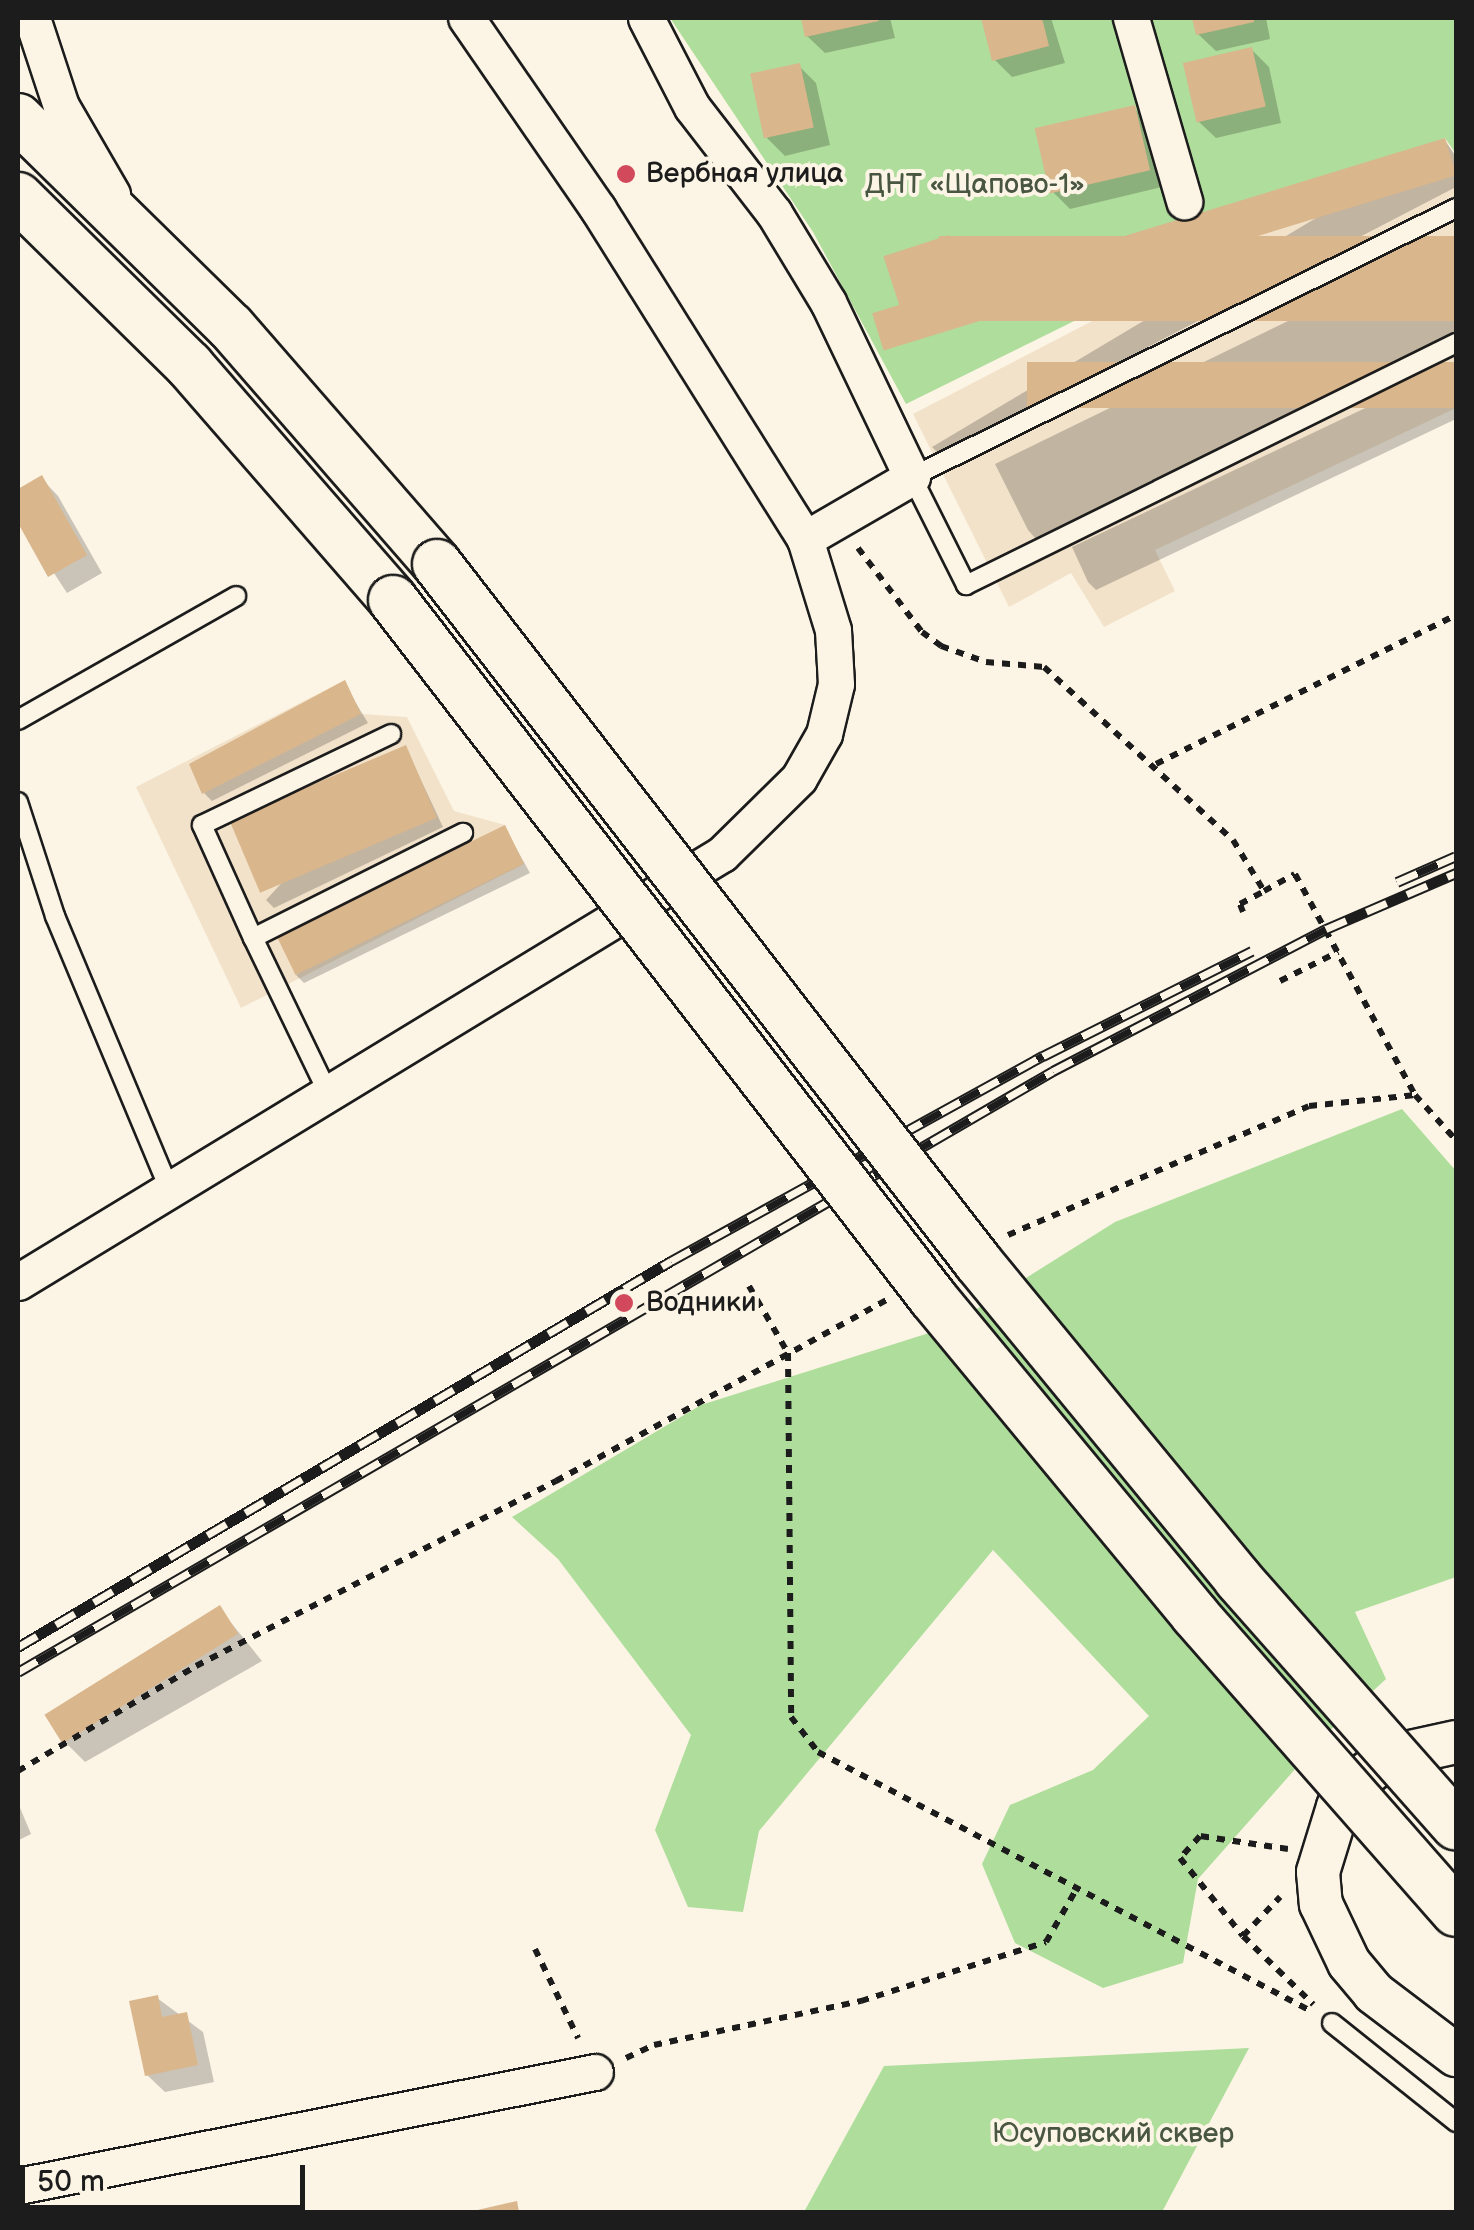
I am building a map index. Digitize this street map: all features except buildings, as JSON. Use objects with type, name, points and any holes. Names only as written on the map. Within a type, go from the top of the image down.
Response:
[{"type":"main road","points":[[18,118],[244,342],[437,564],[978,1262],[1238,1579],[1456,1825]]},
{"type":"main road","points":[[18,198],[188,365],[393,600],[933,1298],[1195,1616],[1456,1912]]},
{"type":"street","points":[[32,18],[61,106],[130,225]]},
{"type":"street","points":[[18,1282],[171,1193],[722,854],[800,778],[824,734],[836,684],[833,630],[805,539],[641,276],[466,18]]},
{"type":"street","points":[[646,18],[692,107],[774,213],[828,302],[912,477],[805,539]]},
{"type":"street","points":[[1132,18],[1184,202]]},
{"type":"street","points":[[1456,1742],[1388,1757],[1359,1780],[1332,1821],[1318,1872],[1332,1937],[1349,1964],[1374,1993],[1456,2055]]},
{"type":"street","points":[[18,2186],[595,2072]]},
{"type":"lane","points":[[1456,208],[912,477],[966,585],[1456,343]]},
{"type":"lane","points":[[18,720],[236,596]]},
{"type":"lane","points":[[329,1096],[202,825],[391,734]]},
{"type":"lane","points":[[18,802],[69,950],[171,1193]]},
{"type":"lane","points":[[253,938],[463,833]]},
{"type":"lane","points":[[1332,2022],[1456,2122]]},
{"type":"path","points":[[858,548],[922,632],[940,646],[986,662],[1044,666],[1156,764],[1232,840],[1264,890]]},
{"type":"path","points":[[1156,764],[1456,615]]},
{"type":"path","points":[[1243,912],[1240,904],[1295,874],[1415,1095],[1456,1140]]},
{"type":"path","points":[[1280,981],[1338,952]]},
{"type":"path","points":[[1002,1238],[1309,1106],[1415,1095]]},
{"type":"path","points":[[749,1286],[788,1354],[791,1718],[818,1752],[1332,2022]]},
{"type":"path","points":[[18,1771],[196,1666],[904,1291]]},
{"type":"path","points":[[1288,1849],[1200,1836],[1180,1858],[1243,1936],[1332,2022]]},
{"type":"path","points":[[536,1949],[595,2072],[654,2044],[862,2001],[1046,1942],[1077,1888]]},
{"type":"path","points":[[1243,1936],[1287,1890]]},
{"type":"shaded area","points":[[1445,138],[1456,159],[1456,408],[1155,550],[1175,591],[1104,627],[1071,573],[1009,607],[913,414]]},
{"type":"shaded area","points":[[345,680],[361,714],[407,717],[454,811],[505,825],[524,864],[241,1008],[136,787]]},
{"type":"green space","name":"ДНТ «Щапово-1»","points":[[670,18],[1456,18],[1456,154],[1445,138],[906,404],[813,232]]},
{"type":"green space","points":[[1402,1109],[1456,1171],[1456,1577],[1355,1612],[1386,1679],[1327,1733],[1198,1879],[1183,1963],[1103,1988],[1015,1943],[982,1864],[1010,1805],[1093,1770],[1149,1716],[993,1550],[759,1831],[743,1912],[688,1907],[655,1830],[691,1735],[558,1559],[512,1517],[701,1405],[948,1327],[1115,1222]]},
{"type":"green space","name":"Юсуповский сквер","points":[[1249,2048],[1162,2212],[804,2212],[884,2066]]},
{"type":"railway","points":[[1397,882],[1456,856]]},
{"type":"railway","points":[[18,1672],[1053,1071],[1326,929],[1456,873]]},
{"type":"railway","points":[[18,1647],[671,1261],[1043,1056],[1252,951]]},
{"type":"place","name":"Вербная улица","points":[[626,174]]},
{"type":"place","name":"Водники","points":[[624,1303]]}]
